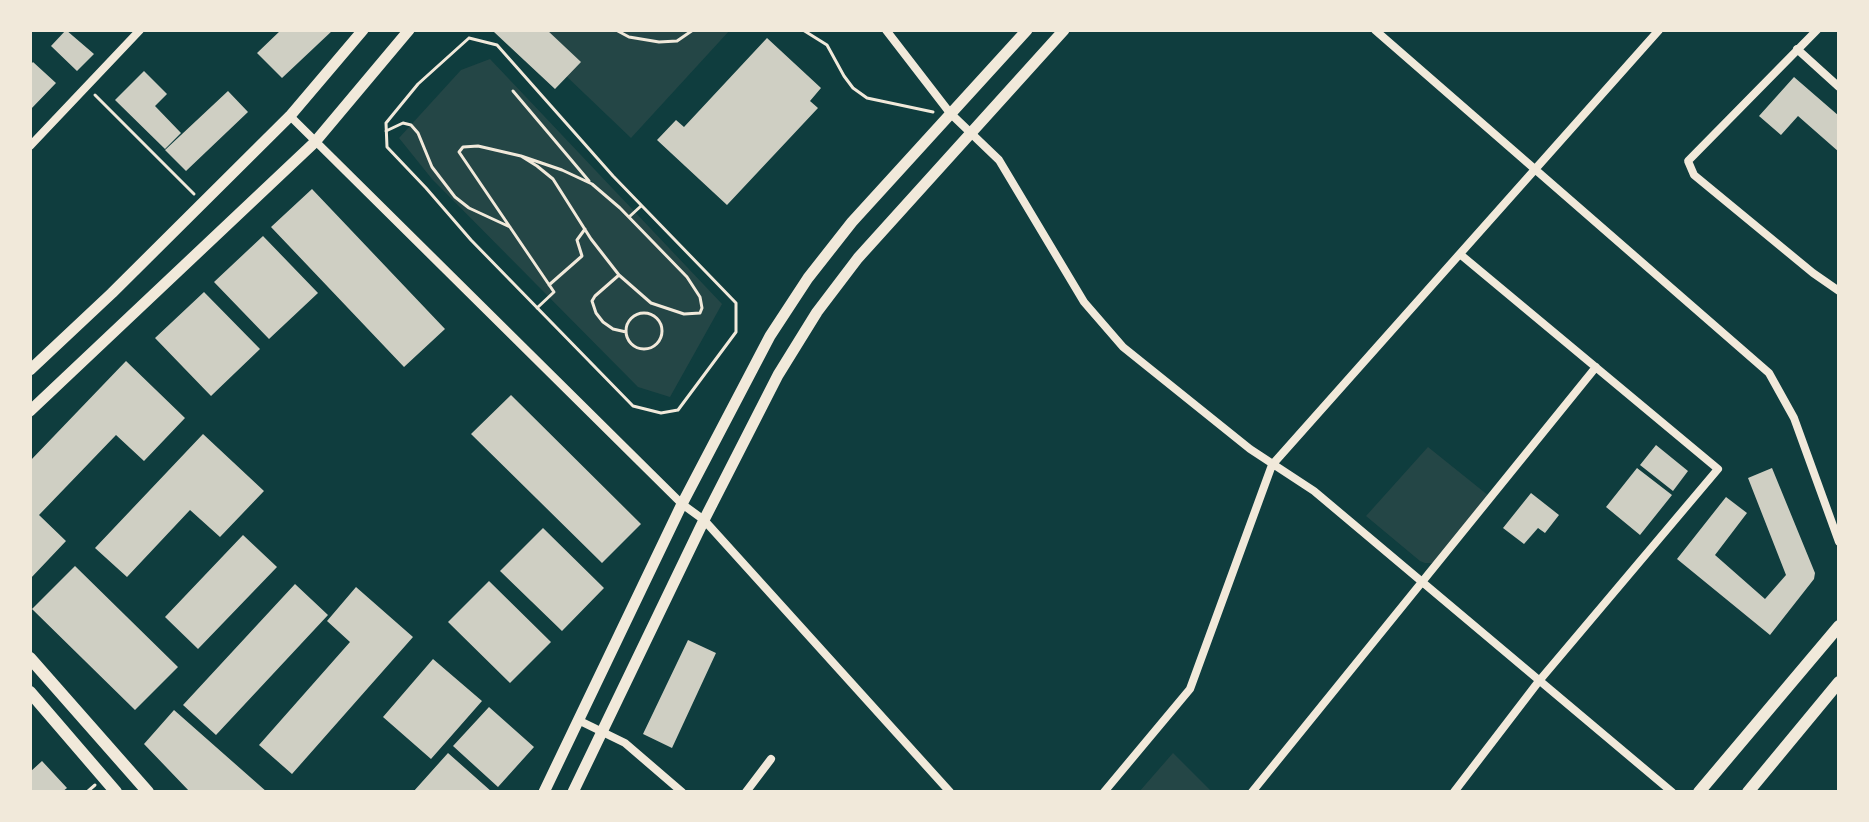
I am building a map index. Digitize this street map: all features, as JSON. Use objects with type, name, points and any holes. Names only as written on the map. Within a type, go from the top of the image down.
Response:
[{"type":"main road","points":[[1699,792],[1839,626]]},
{"type":"main road","points":[[30,658],[148,792]]},
{"type":"main road","points":[[1748,792],[1839,682]]},
{"type":"main road","points":[[30,692],[116,792]]},
{"type":"street","points":[[30,146],[140,30]]},
{"type":"street","points":[[30,370],[290,116],[363,30]]},
{"type":"street","points":[[30,411],[315,142],[409,30]]},
{"type":"street","points":[[886,30],[950,113],[999,160],[1084,302],[1123,347],[1272,465],[1314,491],[1672,792]]},
{"type":"street","points":[[544,792],[682,504],[770,336],[808,278],[852,222],[1027,30]]},
{"type":"street","points":[[573,792],[704,520],[778,375],[817,312],[858,258],[1064,30]]},
{"type":"street","points":[[1375,30],[1769,373],[1794,418],[1839,542]]},
{"type":"street","points":[[1104,792],[1190,689],[1272,465],[1659,30]]},
{"type":"street","points":[[1817,30],[1688,161],[1694,175],[1839,291]]},
{"type":"street","points":[[1797,49],[1839,87]]},
{"type":"street","points":[[290,116],[682,504],[704,520],[950,792]]},
{"type":"street","points":[[1454,792],[1539,681],[1718,469],[1461,255]]},
{"type":"street","points":[[1252,792],[1596,367]]},
{"type":"street","points":[[580,721],[625,743],[682,792]]},
{"type":"street","points":[[746,792],[771,759]]},
{"type":"path","points":[[616,30],[629,37],[659,42],[677,41],[693,30]]},
{"type":"path","points":[[803,30],[827,45],[853,88],[867,98],[913,109],[950,113]]},
{"type":"path","points":[[469,38],[497,45],[641,206],[736,303],[736,332],[678,410],[661,413],[633,406],[471,240],[387,147],[386,123],[418,84],[469,38]]},
{"type":"path","points":[[86,87],[203,203]]},
{"type":"path","points":[[513,91],[592,184],[687,277],[700,297],[700,313],[684,314],[651,303],[619,275],[553,179],[521,156]]},
{"type":"path","points":[[386,131],[403,123],[411,125],[418,133],[432,167],[455,197],[478,213],[510,227]]},
{"type":"path","points":[[537,308],[554,292],[459,152],[463,147],[478,146],[521,156],[592,184]]},
{"type":"path","points":[[629,217],[641,206]]},
{"type":"path","points":[[549,285],[582,256],[577,240],[585,229]]},
{"type":"path","points":[[619,275],[592,301],[603,322],[613,329],[626,332]]},
{"type":"path","points":[[641,313],[652,315],[662,329],[655,345],[643,349],[632,344],[626,332],[631,318],[641,313]]},
{"type":"shaded area","points":[[518,30],[730,30],[631,138]]},
{"type":"shaded area","points":[[490,59],[722,304],[670,397],[638,387],[432,179],[399,138],[461,70]]},
{"type":"shaded area","points":[[1428,447],[1489,496],[1434,563],[1420,561],[1366,516]]},
{"type":"shaded area","points":[[1173,753],[1212,792],[1139,792]]},
{"type":"building","points":[[66,30],[94,54],[77,71],[51,46]]},
{"type":"building","points":[[281,30],[333,30],[282,78],[257,53]]},
{"type":"building","points":[[547,30],[581,62],[555,89],[494,32]]},
{"type":"building","points":[[767,38],[821,88],[810,101],[818,108],[727,205],[657,140],[676,120],[684,127]]},
{"type":"building","points":[[33,62],[56,83],[30,110],[30,65]]},
{"type":"building","points":[[144,71],[167,94],[155,106],[181,133],[165,149],[115,100]]},
{"type":"building","points":[[1794,77],[1839,116],[1839,152],[1798,116],[1781,135],[1759,116]]},
{"type":"building","points":[[228,91],[248,112],[186,171],[165,150]]},
{"type":"building","points":[[312,189],[445,329],[404,367],[271,227]]},
{"type":"building","points":[[263,236],[318,293],[269,339],[214,282]]},
{"type":"building","points":[[204,292],[260,349],[211,396],[155,338]]},
{"type":"building","points":[[126,361],[185,418],[144,461],[116,435],[39,515],[66,541],[30,579],[30,461]]},
{"type":"building","points":[[511,395],[641,524],[602,563],[471,434]]},
{"type":"building","points":[[203,434],[264,491],[220,537],[190,510],[127,577],[95,548]]},
{"type":"building","points":[[1656,445],[1688,471],[1673,491],[1640,465]]},
{"type":"building","points":[[1637,468],[1672,495],[1640,535],[1606,507]]},
{"type":"building","points":[[1772,468],[1815,573],[1814,579],[1770,635],[1677,559],[1726,497],[1747,513],[1715,555],[1765,599],[1786,575],[1748,478]]},
{"type":"building","points":[[1531,493],[1559,515],[1545,533],[1538,528],[1524,544],[1503,528]]},
{"type":"building","points":[[543,528],[604,588],[562,631],[500,571]]},
{"type":"building","points":[[243,535],[277,567],[198,649],[165,617]]},
{"type":"building","points":[[75,566],[178,667],[135,710],[32,609]]},
{"type":"building","points":[[489,581],[551,642],[510,683],[448,622]]},
{"type":"building","points":[[295,584],[328,615],[216,735],[183,705]]},
{"type":"building","points":[[356,587],[413,637],[292,774],[259,745],[350,642],[327,621]]},
{"type":"building","points":[[688,640],[716,653],[672,748],[643,734]]},
{"type":"building","points":[[433,659],[482,701],[431,759],[383,717]]},
{"type":"building","points":[[489,707],[534,747],[498,787],[453,746]]},
{"type":"building","points":[[174,710],[267,792],[190,792],[144,744]]},
{"type":"building","points":[[448,753],[492,792],[413,792]]},
{"type":"building","points":[[42,761],[67,788],[62,792],[30,792],[30,772]]}]
